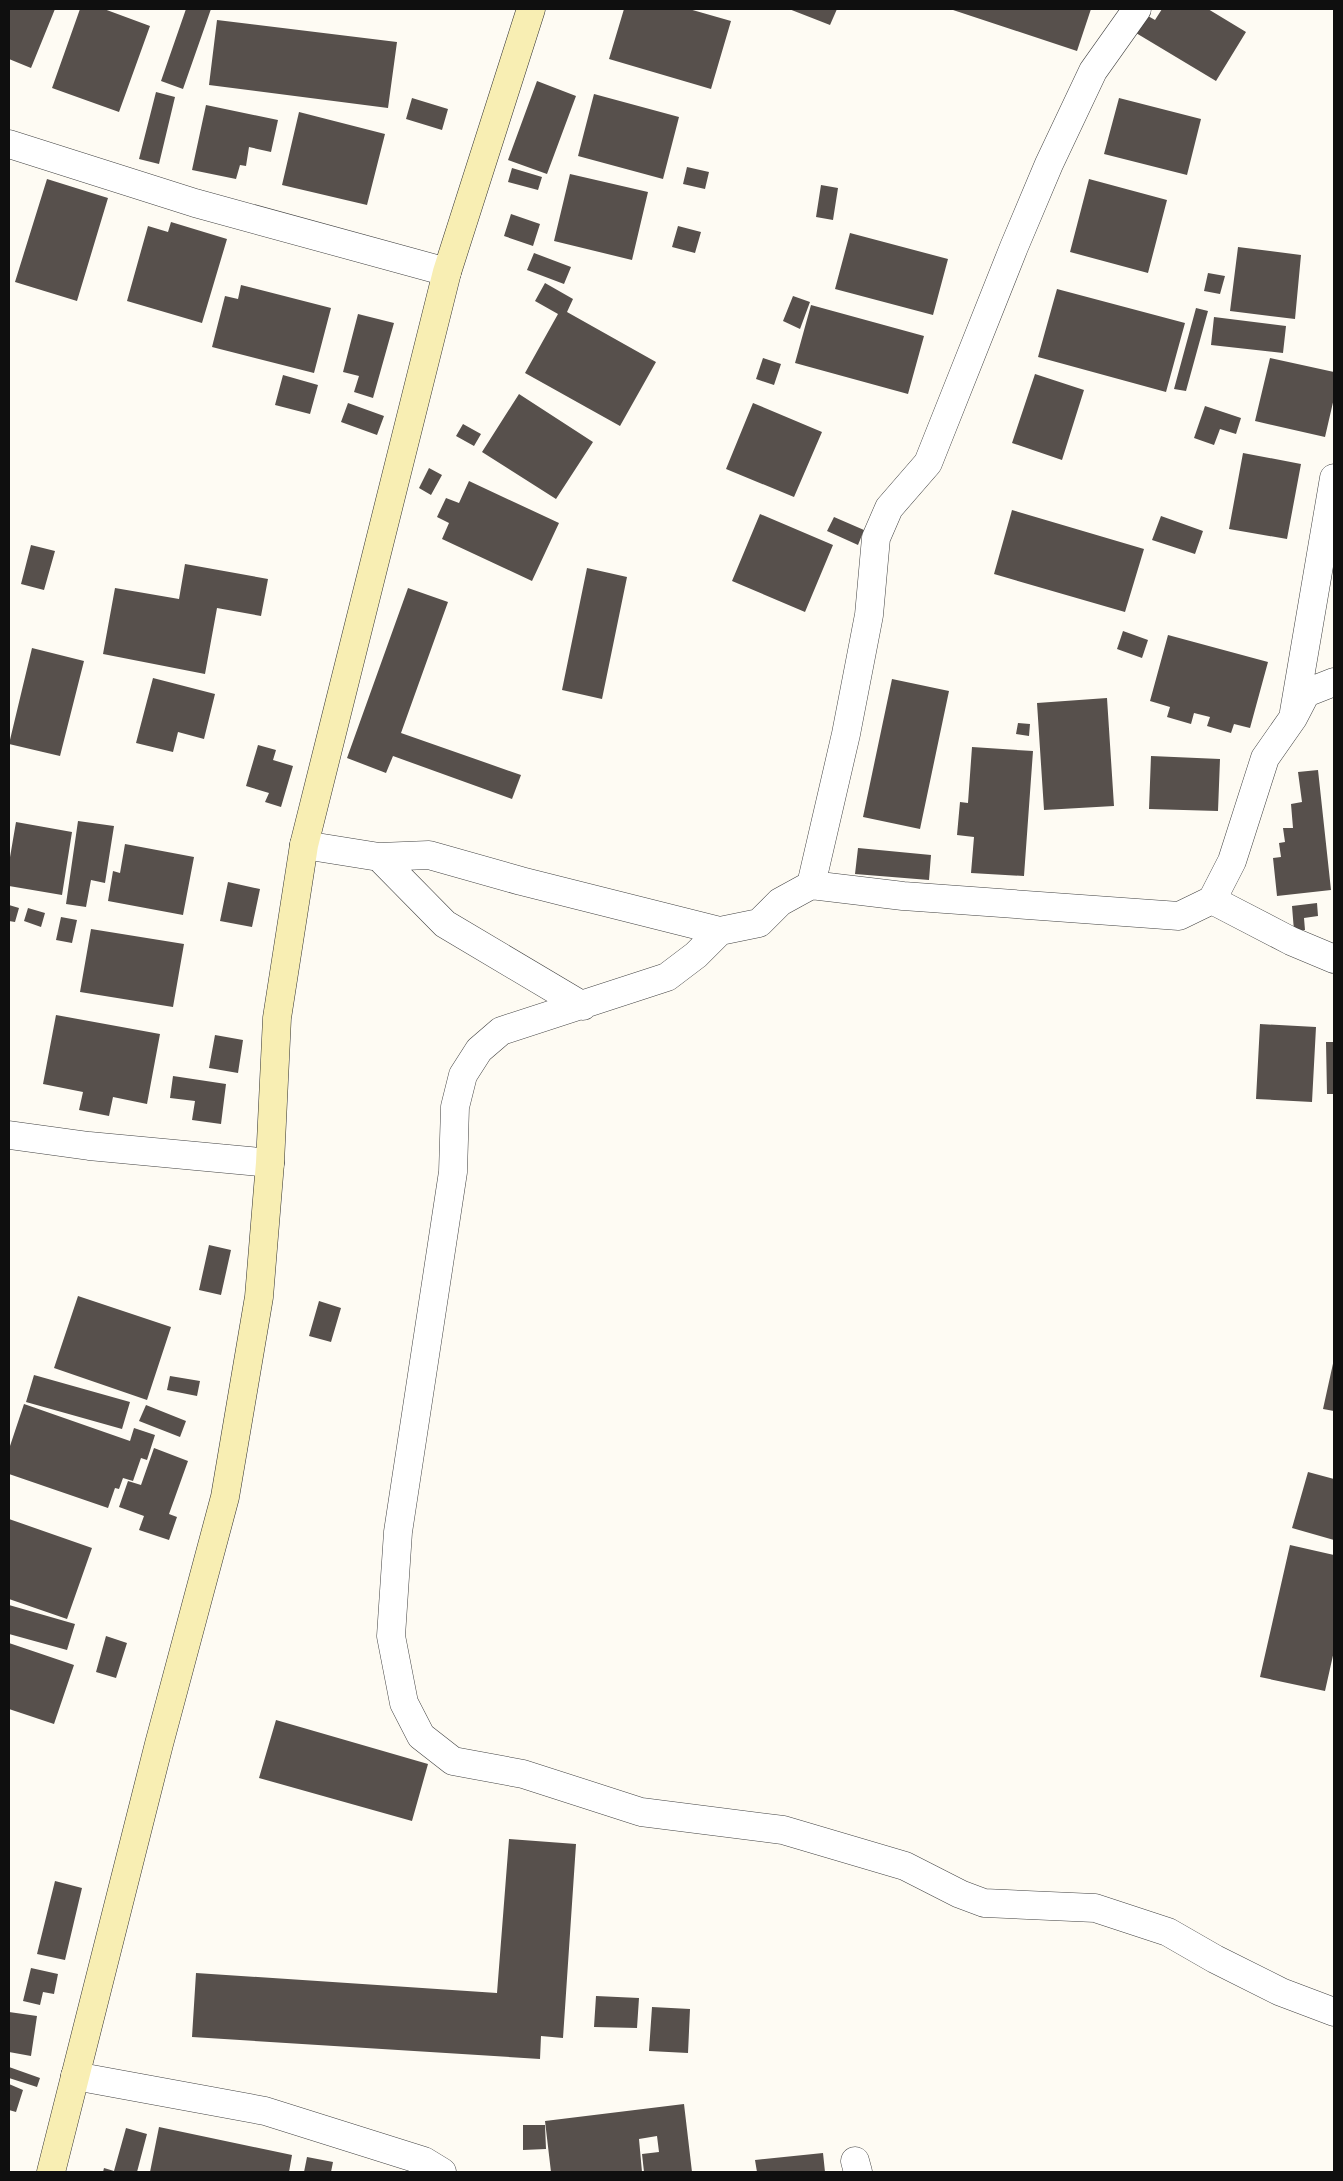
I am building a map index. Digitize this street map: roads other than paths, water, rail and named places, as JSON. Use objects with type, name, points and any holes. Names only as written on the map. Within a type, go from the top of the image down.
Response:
[{"type":"street","points":[[51,2172],[159,1744],[225,1497],[259,1296],[270,1163],[277,1018],[304,844],[447,272],[531,9]]},
{"type":"street","points":[[811,885],[846,734],[869,615],[876,538],[889,508],[928,463],[1049,164],[1093,71],[1137,9]]},
{"type":"street","points":[[9,144],[195,203],[447,272]]},
{"type":"street","points":[[1293,718],[1334,478]]},
{"type":"street","points":[[304,844],[379,857],[429,855],[521,881],[720,931],[759,923],[780,902],[811,885],[903,896],[1064,906],[1179,916],[1212,900],[1232,861],[1265,758],[1293,718],[1306,693],[1334,682]]},
{"type":"street","points":[[379,857],[445,924],[583,1006]]},
{"type":"street","points":[[1212,900],[1291,941],[1334,959]]},
{"type":"street","points":[[720,931],[696,955],[668,977],[502,1031],[479,1050],[463,1075],[455,1107],[453,1172],[398,1532],[391,1636],[404,1703],[421,1736],[454,1761],[523,1774],[640,1812],[783,1830],[905,1866],[960,1894],[984,1903],[1095,1908],[1168,1932],[1215,1959],[1281,1992],[1334,2012]]},
{"type":"street","points":[[9,1135],[88,1146],[270,1163]]},
{"type":"street","points":[[75,2076],[266,2111],[424,2161],[442,2172]]}]
